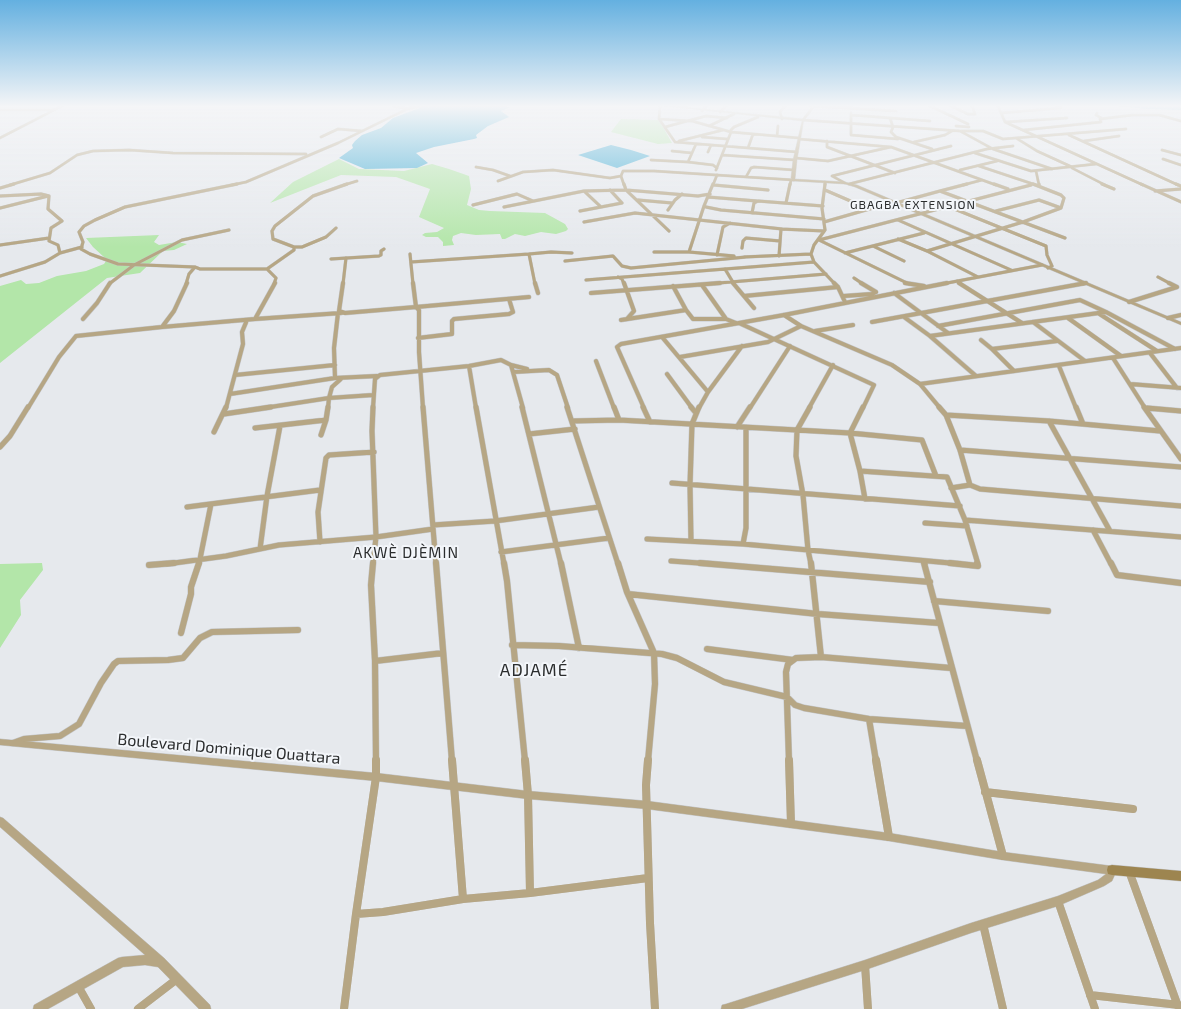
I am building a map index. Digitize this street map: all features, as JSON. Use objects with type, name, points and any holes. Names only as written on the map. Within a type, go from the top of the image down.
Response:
[{"type":"main road","points":[[1112,870],[1181,876]]},
{"type":"street","points":[[0,188],[50,173],[77,155],[83,153]]},
{"type":"street","points":[[185,153],[309,154]]},
{"type":"street","points":[[688,162],[692,153]]},
{"type":"street","points":[[786,203],[790,190],[789,184],[793,180],[797,153]]},
{"type":"street","points":[[844,153],[895,173]]},
{"type":"street","points":[[689,252],[704,206],[714,185],[717,168],[722,155],[828,161],[865,153]]},
{"type":"street","points":[[908,153],[1008,189]]},
{"type":"street","points":[[921,153],[832,175],[847,183],[1181,324]]},
{"type":"street","points":[[974,153],[1036,171],[1096,164]]},
{"type":"street","points":[[669,231],[626,190],[620,174],[623,171],[638,170],[716,174],[847,183],[895,173],[974,153]]},
{"type":"street","points":[[1005,153],[1052,169]]},
{"type":"street","points":[[1043,153],[1072,167],[1089,178],[1114,189]]},
{"type":"street","points":[[1073,153],[1181,202]]},
{"type":"street","points":[[1109,153],[1181,187]]},
{"type":"street","points":[[129,268],[90,254],[81,249],[83,242],[79,232],[84,226],[95,220],[125,207],[246,182],[309,154]]},
{"type":"street","points":[[1163,159],[1181,165]]},
{"type":"street","points":[[651,160],[713,165],[717,168]]},
{"type":"street","points":[[959,171],[998,161]]},
{"type":"street","points":[[979,166],[1039,185],[1063,196],[1062,208]]},
{"type":"street","points":[[476,167],[493,170],[510,176]]},
{"type":"street","points":[[746,177],[751,168],[754,167],[794,170]]},
{"type":"street","points":[[498,181],[523,172],[549,170],[610,178],[621,176]]},
{"type":"street","points":[[1036,171],[1039,185]]},
{"type":"street","points":[[896,203],[983,180]]},
{"type":"street","points":[[336,228],[326,237],[302,247],[294,247],[274,240],[272,236],[272,231],[275,226],[313,196],[357,181]]},
{"type":"street","points":[[825,182],[823,206],[824,231],[814,245],[811,254],[814,262],[838,287],[844,296],[845,302]]},
{"type":"street","points":[[819,240],[898,220],[1008,189],[1032,184]]},
{"type":"street","points":[[714,185],[768,190]]},
{"type":"street","points":[[1154,191],[1181,187]]},
{"type":"street","points":[[580,211],[622,203],[610,190]]},
{"type":"street","points":[[504,208],[584,191],[610,190],[698,196],[709,195],[758,201],[823,206]]},
{"type":"street","points":[[825,190],[869,209]]},
{"type":"street","points":[[584,191],[601,207]]},
{"type":"street","points":[[940,191],[1065,238]]},
{"type":"street","points":[[0,196],[41,194],[49,196]]},
{"type":"street","points":[[473,205],[517,194],[533,201]]},
{"type":"street","points":[[668,210],[672,203],[682,194]]},
{"type":"street","points":[[49,196],[48,209],[62,221],[51,228],[49,238],[50,243],[58,245],[60,253]]},
{"type":"street","points":[[0,208],[49,196]]},
{"type":"street","points":[[638,200],[672,203]]},
{"type":"street","points":[[996,211],[1039,200],[1062,208]]},
{"type":"street","points":[[752,213],[754,203],[758,201]]},
{"type":"street","points":[[704,206],[710,209],[824,220],[880,206]]},
{"type":"street","points":[[946,206],[1046,246],[1047,255],[1052,266],[1048,268]]},
{"type":"street","points":[[927,252],[1003,229],[1062,208]]},
{"type":"street","points":[[584,222],[629,214],[652,215],[782,229],[824,231]]},
{"type":"street","points":[[898,220],[1012,270]]},
{"type":"street","points":[[714,222],[724,227]]},
{"type":"street","points":[[717,255],[724,227],[730,223]]},
{"type":"street","points":[[779,256],[780,229],[782,229]]},
{"type":"street","points":[[83,319],[97,303],[108,284],[129,268],[182,240],[229,230]]},
{"type":"street","points":[[845,253],[924,232]]},
{"type":"street","points":[[0,245],[49,238]]},
{"type":"street","points":[[742,248],[743,241],[746,238],[780,241]]},
{"type":"street","points":[[898,239],[978,277]]},
{"type":"street","points":[[819,240],[906,283],[918,286],[934,286]]},
{"type":"street","points":[[872,246],[904,261]]},
{"type":"street","points":[[0,276],[45,262],[60,253],[82,247]]},
{"type":"street","points":[[118,264],[195,267],[213,270],[267,269],[294,250],[294,247]]},
{"type":"street","points":[[331,259],[380,256],[381,251],[384,249]]},
{"type":"street","points":[[411,262],[551,252],[572,253]]},
{"type":"street","points":[[654,252],[689,252],[746,257]]},
{"type":"street","points":[[410,254],[416,307],[419,310],[418,338],[463,899]]},
{"type":"street","points":[[529,254],[533,277],[538,293]]},
{"type":"street","points":[[565,261],[613,256],[622,266],[631,268],[746,257],[811,254]]},
{"type":"street","points":[[335,378],[334,348],[340,313],[338,308],[343,285],[346,258]]},
{"type":"street","points":[[586,280],[814,262]]},
{"type":"street","points":[[650,422],[617,347],[621,344],[784,316],[845,302],[1042,265]]},
{"type":"street","points":[[162,327],[174,311],[179,297],[185,289],[189,274],[195,267]]},
{"type":"street","points":[[256,319],[263,302],[276,280],[276,278],[267,269]]},
{"type":"street","points":[[725,269],[732,282],[754,308]]},
{"type":"street","points":[[591,293],[826,274]]},
{"type":"street","points":[[618,277],[622,279],[634,311],[628,319]]},
{"type":"street","points":[[1129,302],[1177,287],[1158,277]]},
{"type":"street","points":[[844,296],[872,294],[876,292],[854,278]]},
{"type":"street","points":[[957,281],[1022,323]]},
{"type":"street","points":[[872,322],[1086,283]]},
{"type":"street","points":[[702,285],[726,319]]},
{"type":"street","points":[[673,286],[686,310],[693,319],[726,319],[737,323],[833,364],[874,385],[850,432],[860,471],[865,499]]},
{"type":"street","points":[[744,296],[838,287]]},
{"type":"street","points":[[894,293],[948,334]]},
{"type":"street","points":[[0,446],[10,436],[59,357],[76,336],[162,327],[529,297]]},
{"type":"street","points":[[418,338],[452,334],[452,321],[454,319],[503,315],[513,312],[509,299]]},
{"type":"street","points":[[938,326],[1080,300],[1106,312],[1175,349]]},
{"type":"street","points":[[621,320],[686,310]]},
{"type":"street","points":[[930,336],[1106,312]]},
{"type":"street","points":[[1098,313],[1157,351]]},
{"type":"street","points":[[1168,318],[1181,315]]},
{"type":"street","points":[[784,316],[801,326],[892,365],[920,384],[946,415],[960,450],[970,485]]},
{"type":"street","points":[[904,316],[930,336],[976,376]]},
{"type":"street","points":[[1068,318],[1122,356]]},
{"type":"street","points":[[214,432],[224,414],[230,394],[243,344],[242,332],[247,320]]},
{"type":"street","points":[[1033,322],[1084,361]]},
{"type":"street","points":[[815,331],[853,324]]},
{"type":"street","points":[[680,357],[774,339],[801,326]]},
{"type":"street","points":[[662,337],[708,392]]},
{"type":"street","points":[[981,340],[1014,371]]},
{"type":"street","points":[[992,349],[1057,341]]},
{"type":"street","points":[[691,541],[690,485],[692,424],[696,413],[708,392],[742,346]]},
{"type":"street","points":[[737,427],[790,346]]},
{"type":"street","points":[[920,384],[1181,348]]},
{"type":"street","points":[[1150,353],[1179,388]]},
{"type":"street","points":[[1113,358],[1147,408],[1160,431],[1179,453],[1181,459]]},
{"type":"street","points":[[230,394],[335,378],[377,376],[469,366],[500,360],[506,361],[511,365],[530,370]]},
{"type":"street","points":[[596,361],[619,420]]},
{"type":"street","points":[[821,657],[813,572],[808,550],[803,494],[796,456],[797,430],[833,364]]},
{"type":"street","points":[[235,375],[335,365]]},
{"type":"street","points":[[511,365],[556,546],[579,648]]},
{"type":"street","points":[[469,366],[495,521],[507,581],[512,645],[528,795],[530,892]]},
{"type":"street","points":[[1059,366],[1083,424]]},
{"type":"street","points":[[513,372],[549,370],[557,375],[628,594],[654,653],[655,684],[646,785],[648,878],[655,1009]]},
{"type":"street","points":[[667,374],[696,413]]},
{"type":"street","points":[[344,1009],[376,777],[375,661],[371,585],[376,537],[374,452],[372,431],[373,396],[375,379],[377,376]]},
{"type":"street","points":[[321,435],[326,420],[332,387],[342,378]]},
{"type":"street","points":[[1130,384],[1179,388]]},
{"type":"street","points":[[224,414],[329,398],[373,396]]},
{"type":"street","points":[[1147,408],[1181,411]]},
{"type":"street","points":[[946,415],[1049,421],[1160,431]]},
{"type":"street","points":[[255,428],[326,420]]},
{"type":"street","points":[[572,421],[619,420],[746,428],[850,432],[922,440],[936,476]]},
{"type":"street","points":[[1049,421],[1110,531]]},
{"type":"street","points":[[260,549],[267,496],[280,426]]},
{"type":"street","points":[[742,544],[746,528],[746,428]]},
{"type":"street","points":[[529,434],[575,429]]},
{"type":"street","points":[[960,450],[1181,467]]},
{"type":"street","points":[[320,542],[318,512],[320,490],[326,458],[329,456],[374,452]]},
{"type":"street","points":[[647,539],[742,544],[978,566],[965,520],[947,477],[860,471]]},
{"type":"street","points":[[672,483],[960,506]]},
{"type":"street","points":[[952,488],[970,485],[980,489],[1181,506]]},
{"type":"street","points":[[187,507],[320,490]]},
{"type":"street","points":[[181,633],[191,594],[191,587],[200,559],[211,504]]},
{"type":"street","points":[[149,565],[158,566],[226,556],[279,545],[376,537],[433,527],[599,508]]},
{"type":"street","points":[[965,520],[1181,537]]},
{"type":"street","points":[[924,523],[967,526]]},
{"type":"street","points":[[1093,530],[1118,575],[1181,583]]},
{"type":"street","points":[[501,552],[609,538]]},
{"type":"street","points":[[671,561],[930,582]]},
{"type":"street","points":[[924,562],[1002,856]]},
{"type":"street","points":[[628,594],[818,614],[939,623]]},
{"type":"street","points":[[934,601],[1048,610]]},
{"type":"street","points":[[13,743],[24,739],[60,736],[79,724],[102,683],[114,664],[118,661],[183,658],[187,656],[200,638],[212,632],[298,630]]},
{"type":"street","points":[[512,645],[654,653],[676,658],[724,682],[787,697],[795,705],[804,708],[869,719],[967,726]]},
{"type":"street","points":[[707,649],[793,660]]},
{"type":"street","points":[[375,661],[443,654]]},
{"type":"street","points":[[790,824],[786,672],[788,664],[801,657],[821,657],[951,668]]},
{"type":"street","points":[[869,719],[889,836]]},
{"type":"street","name":"Boulevard Dominique Ouattara","points":[[0,742],[376,777],[528,795],[647,805],[889,836],[1002,856],[1112,870]]},
{"type":"street","points":[[985,792],[1133,809]]},
{"type":"street","points":[[0,821],[160,962],[206,1009]]},
{"type":"street","points":[[726,1009],[865,965],[983,924],[1058,901],[1101,883],[1109,878],[1112,870]]},
{"type":"street","points":[[1090,995],[1179,1006],[1129,871]]},
{"type":"street","points":[[356,914],[383,912],[463,899],[648,878]]},
{"type":"street","points":[[1058,901],[1095,1009]]},
{"type":"street","points":[[983,924],[1003,1009]]},
{"type":"street","points":[[38,1009],[122,962],[145,960],[160,962]]},
{"type":"street","points":[[865,965],[868,1009]]},
{"type":"street","points":[[138,1009],[177,979]]},
{"type":"street","points":[[78,986],[91,1009]]},
{"type":"green space","points":[[339,159],[359,169],[404,171],[432,164],[449,169],[469,176],[471,189],[467,205],[479,210],[545,213],[565,224],[568,229],[556,234],[541,232],[525,236],[515,234],[505,239],[502,239],[500,234],[476,235],[461,233],[453,236],[452,240],[454,245],[443,246],[443,242],[438,237],[426,237],[422,235],[425,233],[437,232],[444,228],[419,217],[430,189],[396,177],[341,175],[270,203],[293,182]]},
{"type":"green space","points":[[159,235],[154,242],[159,245],[177,242],[187,244],[174,250],[163,251],[140,273],[107,278],[0,363],[0,286],[21,280],[26,284],[39,283],[57,276],[86,271],[104,264],[106,261],[105,258],[86,238]]},
{"type":"green space","points":[[42,563],[43,570],[20,600],[21,615],[0,648],[0,564]]},
{"type":"water","points":[[346,153],[416,153],[428,163],[417,168],[365,169],[339,158]]},
{"type":"water","points":[[584,153],[641,153],[650,156],[617,168],[578,155]]},
{"type":"district","name":"GBAGBA EXTENSION","points":[[913,205]]},
{"type":"district","name":"AKWÈ DJÈMIN","points":[[406,553]]},
{"type":"district","name":"ADJAMÉ","points":[[534,670]]}]
